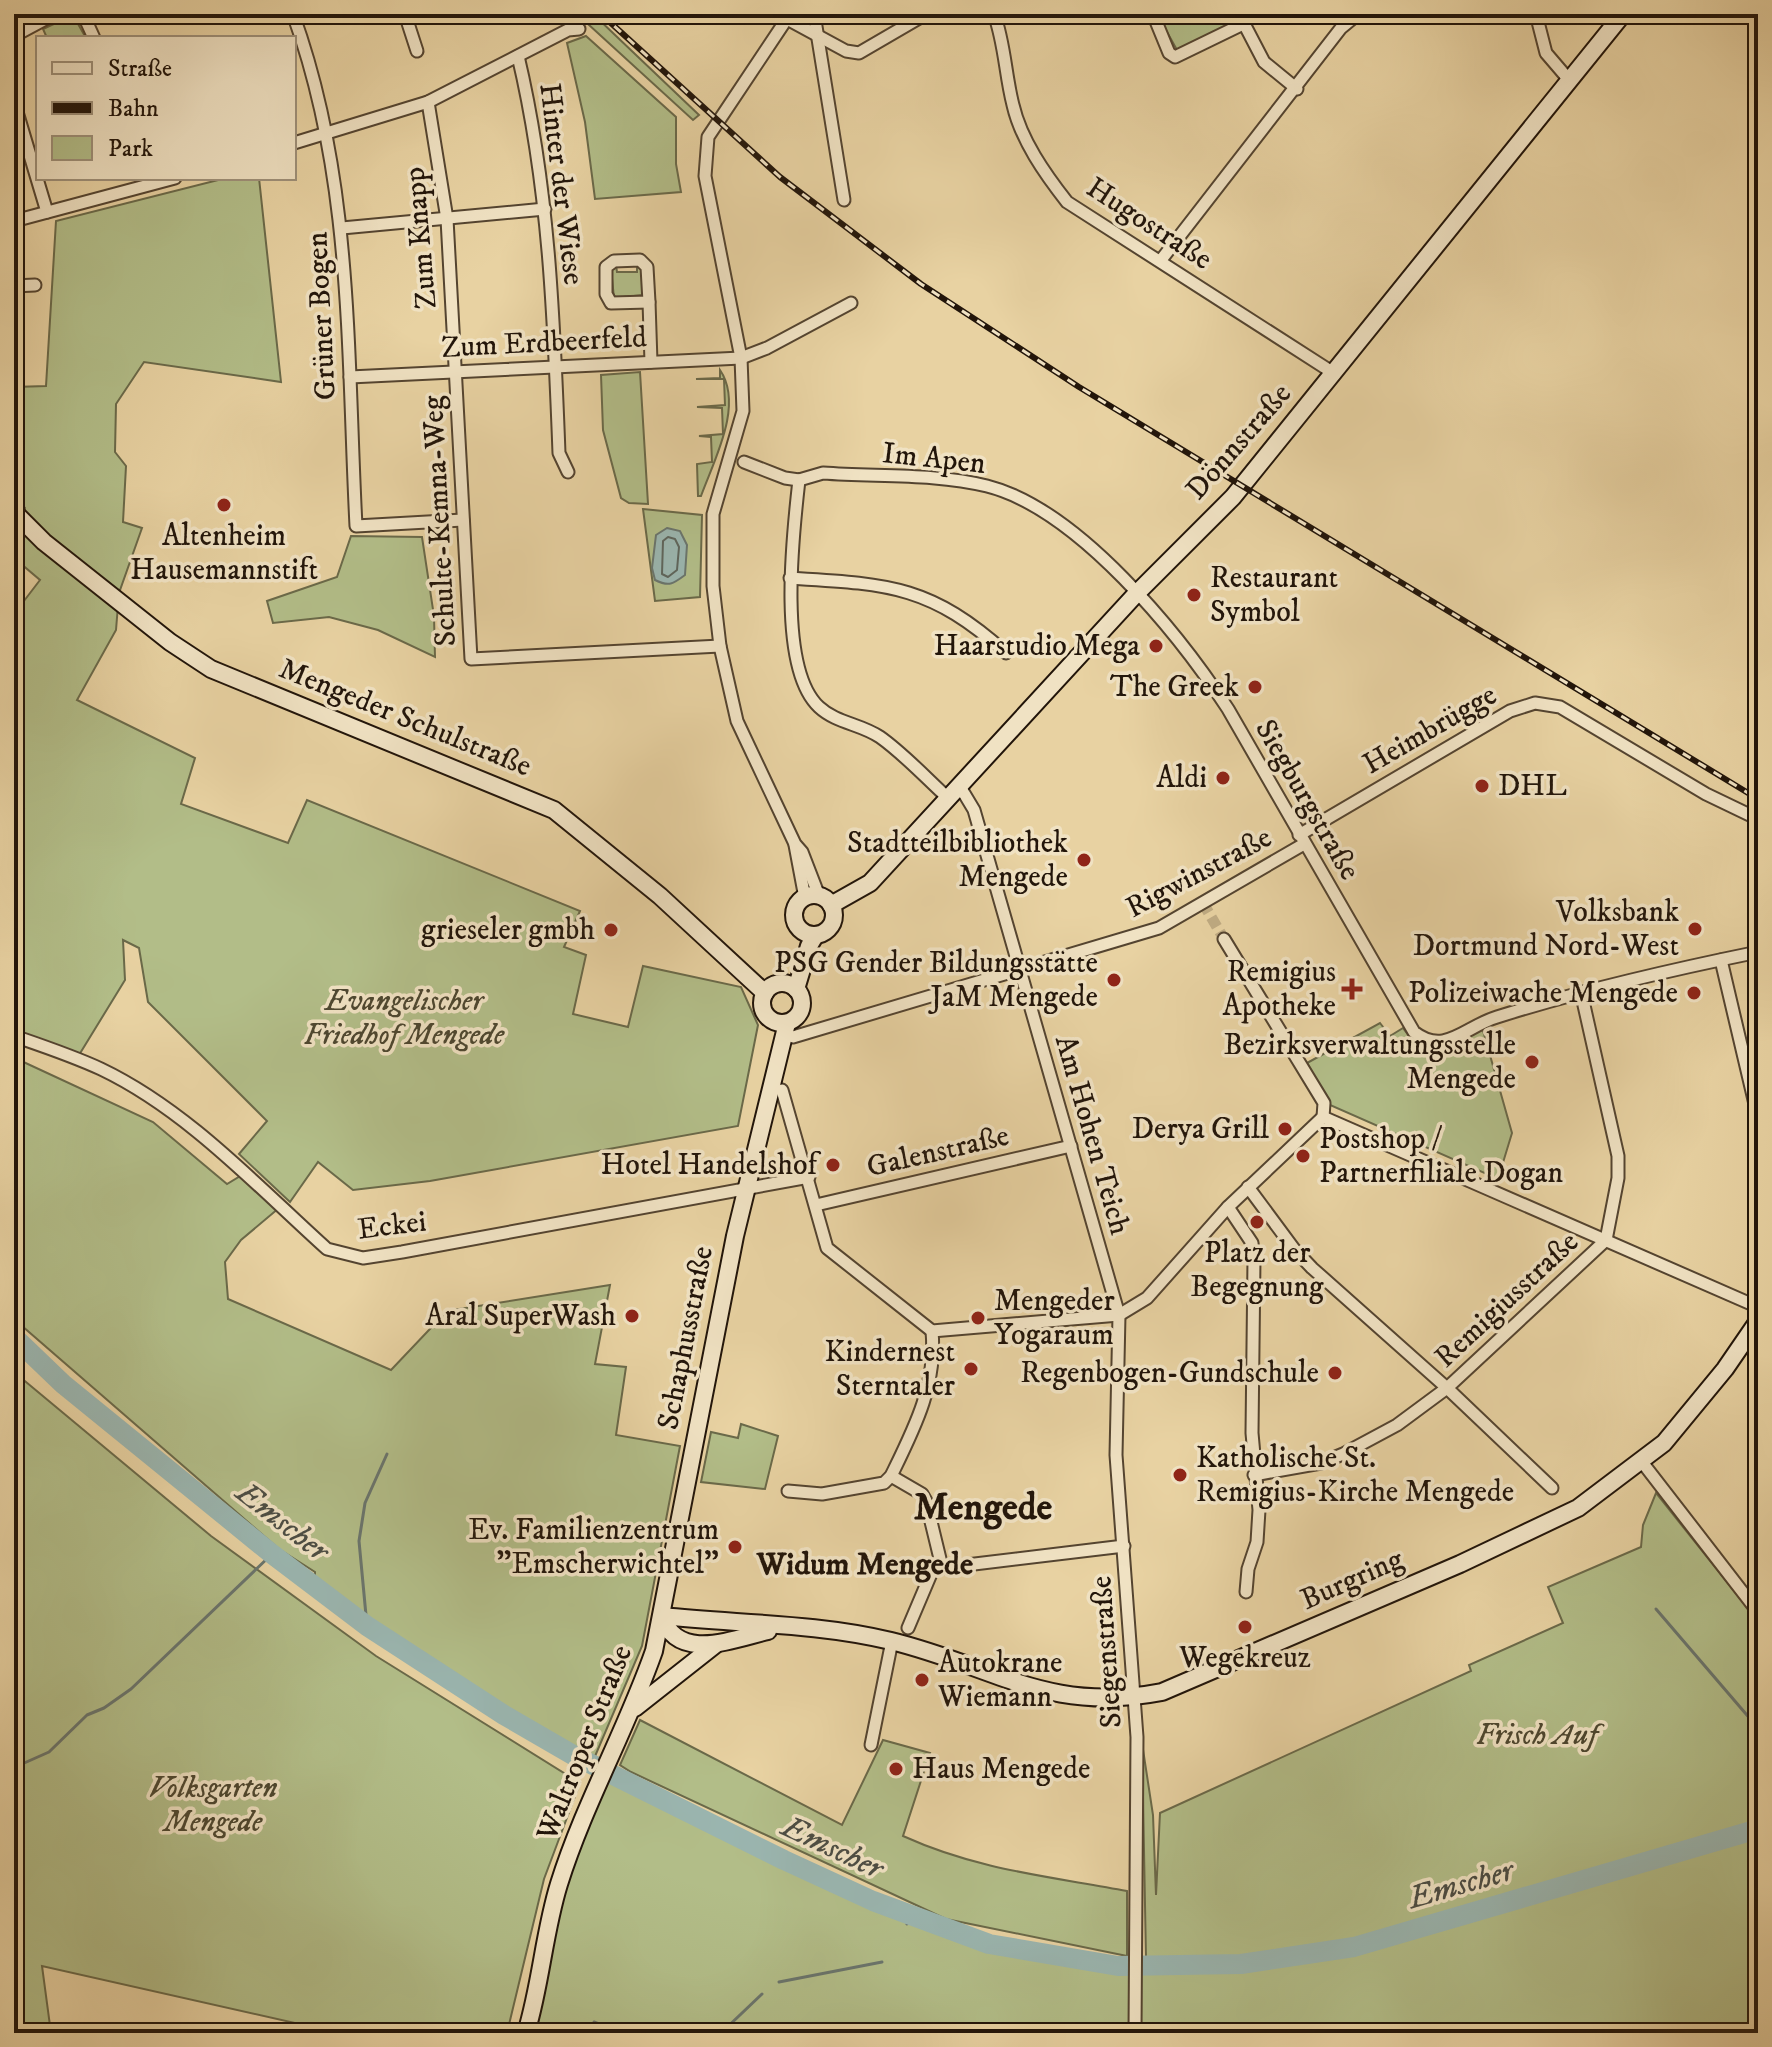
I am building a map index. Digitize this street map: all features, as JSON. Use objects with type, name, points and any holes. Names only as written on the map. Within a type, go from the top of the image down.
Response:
[{"type":"main road","name":"Dönnstraße","points":[[808,933],[826,932],[822,904],[861,899],[870,883],[1138,591],[1233,497],[1623,14]]},
{"type":"main road","name":"Mengeder Schulstraße","points":[[14,512],[44,542],[170,642],[211,669],[554,810],[660,896],[765,993]]},
{"type":"main road","points":[[789,986],[809,946],[808,933],[794,916],[797,906],[822,904]]},
{"type":"main road","points":[[772,985],[789,986],[802,1007],[797,1017],[785,1027],[763,1010],[765,993],[772,985]]},
{"type":"main road","name":"Schaphusstraße","points":[[662,1616],[707,1372],[785,1027]]},
{"type":"main road","name":"Burgring","points":[[892,1641],[1045,1693],[1134,1697],[1186,1684],[1460,1564],[1578,1508],[1642,1462],[1684,1421],[1758,1321]]},
{"type":"main road","points":[[662,1616],[668,1631],[682,1641],[698,1645],[781,1628]]},
{"type":"main road","name":"Waltroper Straße","points":[[526,2033],[552,1911],[592,1798],[633,1709],[662,1616],[855,1634],[892,1641]]},
{"type":"main road","points":[[633,1709],[686,1664],[719,1642]]},
{"type":"street","points":[[14,36],[55,14]]},
{"type":"street","points":[[83,14],[93,36]]},
{"type":"street","name":"Grüner Bogen","points":[[293,14],[326,133],[342,228],[356,526],[463,520]]},
{"type":"street","points":[[405,14],[417,51]]},
{"type":"street","points":[[814,14],[844,200]]},
{"type":"street","points":[[822,904],[737,721],[720,646],[713,586],[713,514],[741,426],[741,358],[705,176],[704,154],[708,137],[789,17],[819,36],[859,53],[926,14]]},
{"type":"street","name":"Hugostraße","points":[[994,14],[1002,35],[1013,107],[1041,168],[1067,202],[1335,374]]},
{"type":"street","points":[[1153,14],[1169,53],[1175,57],[1241,19],[1264,62],[1297,89]]},
{"type":"street","points":[[1161,260],[1297,89],[1341,28],[1358,14]]},
{"type":"street","points":[[1536,14],[1546,53],[1570,81]]},
{"type":"street","points":[[296,142],[428,102],[568,30],[579,29]]},
{"type":"street","name":"Hinter der Wiese","points":[[518,56],[535,135],[545,209],[559,453],[568,472]]},
{"type":"street","points":[[14,102],[36,179]]},
{"type":"street","name":"Zum Knapp","points":[[428,102],[447,219],[456,372]]},
{"type":"street","points":[[36,180],[47,212]]},
{"type":"street","points":[[14,221],[142,182]]},
{"type":"street","points":[[342,228],[545,209]]},
{"type":"street","points":[[649,302],[618,304],[607,299],[604,273],[608,263],[645,262],[649,302],[651,362]]},
{"type":"street","points":[[14,286],[35,285]]},
{"type":"street","points":[[741,358],[767,348],[851,303]]},
{"type":"street","name":"Zum Erdbeerfeld","points":[[350,377],[741,358]]},
{"type":"street","name":"Schulte-Kemna-Weg","points":[[456,372],[471,659],[720,646]]},
{"type":"street","name":"Im Apen","points":[[744,462],[799,480],[823,473],[987,486],[1037,508],[1138,591]]},
{"type":"street","points":[[799,480],[790,578],[798,657],[813,701],[834,718],[878,736],[954,792]]},
{"type":"street","points":[[790,578],[869,584],[928,598],[968,619],[1006,653]]},
{"type":"street","name":"Siegburgstraße","points":[[1138,591],[1221,697],[1414,1032],[1431,1043],[1443,1042],[1488,1020],[1581,992]]},
{"type":"street","name":"Heimbrügge","points":[[1301,839],[1510,711],[1535,703],[1560,707],[1706,794],[1758,819]]},
{"type":"street","name":"Am Hohen Teich","points":[[954,792],[974,810],[1119,1315]]},
{"type":"street","name":"Rigwinstraße","points":[[785,1027],[1020,970],[1159,928],[1301,839]]},
{"type":"street","points":[[782,1090],[809,1177],[822,1233],[832,1254],[932,1331],[1119,1315],[1147,1298],[1228,1207],[1323,1117],[1324,1103],[1224,939]]},
{"type":"street","points":[[1581,992],[1758,952]]},
{"type":"street","points":[[1721,960],[1758,1117]]},
{"type":"street","name":"Remigiusstraße","points":[[1254,1475],[1321,1463],[1397,1425],[1447,1388],[1606,1240],[1618,1178],[1618,1156],[1581,992]]},
{"type":"street","name":"Eckei","points":[[14,1036],[102,1070],[133,1088],[205,1140],[327,1249],[350,1257],[375,1256],[809,1177]]},
{"type":"street","points":[[1323,1117],[1758,1307]]},
{"type":"street","name":"Galenstraße","points":[[816,1205],[1071,1146]]},
{"type":"street","points":[[1248,1187],[1312,1268],[1447,1388],[1552,1488]]},
{"type":"street","points":[[1228,1207],[1252,1243],[1254,1259],[1254,1475],[1259,1510],[1257,1542],[1248,1569],[1246,1592]]},
{"type":"street","name":"Siegenstraße","points":[[1119,1315],[1116,1437],[1134,1697],[1135,2033]]},
{"type":"street","points":[[788,1491],[822,1494],[884,1483],[891,1476],[931,1385],[935,1361],[932,1331]]},
{"type":"street","points":[[1642,1462],[1758,1612]]},
{"type":"street","points":[[891,1476],[922,1494],[926,1501],[937,1568],[908,1628]]},
{"type":"street","points":[[937,1568],[1124,1546]]},
{"type":"street","points":[[871,1745],[892,1641]]},
{"type":"green space","points":[[577,14],[593,14],[699,115],[693,120]]},
{"type":"green space","points":[[1157,14],[1230,14],[1233,23],[1177,50]]},
{"type":"green space","points":[[73,15],[85,36],[46,36],[43,29]]},
{"type":"green space","points":[[586,36],[676,117],[676,164],[681,192],[595,199],[585,122],[567,43]]},
{"type":"green space","name":"Evangelischer Friedhof Mengede","points":[[218,180],[259,180],[281,382],[144,362],[116,404],[115,452],[126,466],[123,522],[142,528],[119,593],[116,630],[77,700],[195,758],[181,804],[288,843],[307,800],[580,911],[564,947],[586,955],[573,1014],[628,1027],[643,966],[741,987],[758,1025],[738,1126],[430,1181],[353,1190],[318,1162],[290,1202],[239,1154],[267,1121],[148,1002],[139,948],[123,940],[125,980],[79,1055],[14,1030],[14,830],[24,809],[14,798],[14,614],[40,580],[20,563],[25,508],[14,497],[14,387],[46,386],[56,221]]},
{"type":"green space","points":[[637,264],[643,270],[643,295],[614,298],[611,268],[616,265],[617,272],[637,272]]},
{"type":"green space","points":[[720,370],[727,384],[728,416],[719,450],[701,496],[698,496],[697,464],[712,462],[711,437],[699,436],[723,434],[722,408],[697,407],[725,405],[724,379],[696,379],[720,378]]},
{"type":"green space","points":[[640,372],[648,504],[629,503],[621,498],[603,430],[601,375]]},
{"type":"green space","points":[[643,509],[702,515],[700,597],[655,601]]},
{"type":"green space","points":[[351,536],[422,537],[434,616],[435,657],[378,630],[329,617],[273,623],[267,601],[337,577]]},
{"type":"green space","points":[[1380,1023],[1390,1036],[1403,1028],[1414,1043],[1432,1050],[1482,1027],[1512,1133],[1498,1179],[1330,1105],[1307,1063]]},
{"type":"green space","points":[[17,1059],[153,1122],[227,1184],[242,1175],[279,1208],[241,1240],[225,1262],[228,1299],[391,1370],[447,1311],[610,1285],[595,1364],[626,1367],[616,1435],[680,1446],[642,1646],[593,1761],[381,1630],[315,1582],[315,1572],[279,1549],[14,1319],[14,1063]]},
{"type":"green space","name":"Volksgarten Mengede","points":[[14,1372],[211,1536],[376,1656],[580,1783],[544,1879],[507,2033],[339,2033],[42,1966],[51,2033],[14,2033]]},
{"type":"green space","points":[[741,1424],[778,1436],[765,1489],[701,1482],[711,1432],[738,1438]]},
{"type":"green space","name":"Frisch Auf","points":[[1656,1493],[1758,1621],[1758,2033],[1143,2033],[1142,2025],[1126,2026],[1125,2033],[526,2033],[552,1911],[605,1770],[840,1888],[888,1909],[987,1943],[1063,1960],[1140,1966],[1217,1965],[1294,1956],[1146,1958],[1142,1743],[1153,1815],[1156,1895],[1160,1813],[1471,1671],[1469,1665],[1563,1623],[1548,1587],[1641,1547],[1643,1525]]},
{"type":"green space","points":[[640,1720],[842,1825],[883,1740],[930,1753],[903,1836],[931,1848],[986,1864],[1127,1891],[1127,1956],[946,1919],[631,1772],[620,1765]]},
{"type":"water","points":[[667,528],[680,531],[687,545],[685,575],[667,584],[655,580],[652,568],[656,535]]},
{"type":"waterway","name":"Emscher","points":[[14,1337],[63,1384],[272,1554],[367,1626],[504,1715],[573,1755],[784,1860],[873,1901],[989,1944],[1118,1966],[1241,1964],[1354,1947],[1758,1829]]},
{"type":"waterway","points":[[367,1626],[359,1541],[365,1503],[387,1454]]},
{"type":"waterway","points":[[14,1774],[22,1764],[49,1752],[87,1715],[104,1708],[131,1689],[272,1554]]},
{"type":"waterway","points":[[1656,1609],[1758,1728]]},
{"type":"waterway","points":[[907,1924],[912,1917]]},
{"type":"waterway","points":[[779,1982],[882,1962]]},
{"type":"waterway","points":[[721,2033],[762,1994]]},
{"type":"waterway","points":[[594,2022],[621,2033]]},
{"type":"tunnel","points":[[1203,903],[1224,939]]},
{"type":"railway","points":[[601,14],[780,177],[921,284],[1079,387],[1758,799]]},
{"type":"place","name":"Altenheim Hausemannstift","points":[[224,505]]},
{"type":"place","name":"Restaurant Symbol","points":[[1194,595]]},
{"type":"place","name":"Haarstudio Mega","points":[[1156,646]]},
{"type":"place","name":"The Greek","points":[[1255,687]]},
{"type":"place","name":"Aldi","points":[[1223,778]]},
{"type":"place","name":"DHL","points":[[1482,786]]},
{"type":"place","name":"Stadtteilbibliothek Mengede","points":[[1084,860]]},
{"type":"place","name":"Volksbank Dortmund Nord-West","points":[[1695,929]]},
{"type":"place","name":"grieseler gmbh","points":[[611,930]]},
{"type":"place","name":"PSG Gender Bildungsstätte JaM Mengede","points":[[1114,980]]},
{"type":"place","name":"Remigius Apotheke","points":[[1352,989]]},
{"type":"place","name":"Polizeiwache Mengede","points":[[1694,993]]},
{"type":"place","name":"Bezirksverwaltungsstelle Mengede","points":[[1532,1062]]},
{"type":"place","name":"Derya Grill","points":[[1285,1129]]},
{"type":"place","name":"Postshop / Partnerfiliale Dogan","points":[[1303,1156]]},
{"type":"place","name":"Hotel Handelshof","points":[[833,1165]]},
{"type":"place","name":"Platz der Begegnung","points":[[1257,1222]]},
{"type":"place","name":"Aral SuperWash","points":[[632,1316]]},
{"type":"place","name":"Mengeder Yogaraum","points":[[978,1318]]},
{"type":"place","name":"Kindernest Sterntaler","points":[[971,1369]]},
{"type":"place","name":"Regenbogen-Gundschule","points":[[1335,1373]]},
{"type":"place","name":"Katholische St. Remigius-Kirche Mengede","points":[[1180,1475]]},
{"type":"place","name":"Ev. Familienzentrum \"Emscherwichtel\"","points":[[735,1547]]},
{"type":"place","name":"Wegekreuz","points":[[1245,1627]]},
{"type":"place","name":"Autokrane Wiemann","points":[[922,1680]]},
{"type":"place","name":"Haus Mengede","points":[[896,1769]]},
{"type":"district","name":"Mengede","points":[[983,1508]]},
{"type":"district","name":"Widum Mengede","points":[[865,1565]]}]
